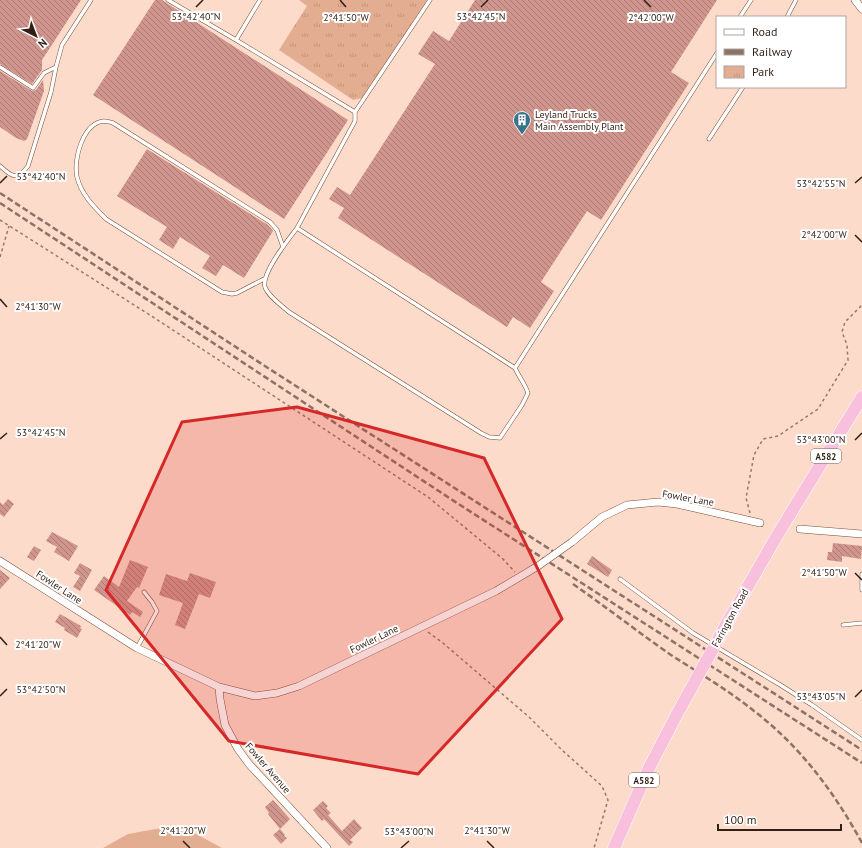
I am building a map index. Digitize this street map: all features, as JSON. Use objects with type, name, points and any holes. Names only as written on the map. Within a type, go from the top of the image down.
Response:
[{"type":"highway","name":"Farington Road","points":[[614,848],[649,768],[731,616],[771,546],[862,397]]},
{"type":"street","points":[[855,0],[862,9]]},
{"type":"street","name":"Fowler Lane","points":[[0,561],[137,648],[219,687],[255,696],[277,693],[299,686],[496,591],[538,566],[572,542],[602,517],[628,505],[658,502],[677,504],[760,523]]},
{"type":"street","points":[[800,529],[862,534]]},
{"type":"street","name":"Fowler Avenue","points":[[219,687],[225,725],[244,757],[327,848]]},
{"type":"lane","points":[[0,166],[8,174],[17,176],[28,166],[51,92],[62,45],[92,0]]},
{"type":"lane","points":[[168,0],[355,112]]},
{"type":"lane","points":[[236,40],[260,0]]},
{"type":"lane","points":[[297,228],[515,368],[528,393],[522,405],[500,438],[489,437],[481,433],[289,312],[270,294],[265,287],[264,279],[271,265],[297,228],[355,121],[355,112],[430,0]]},
{"type":"lane","points":[[741,16],[751,0]]},
{"type":"lane","points":[[788,16],[796,0]]},
{"type":"lane","points":[[515,368],[716,55]]},
{"type":"lane","points":[[0,67],[34,88],[44,73],[56,67]]},
{"type":"lane","points":[[709,139],[742,88]]},
{"type":"lane","points":[[264,279],[237,293],[232,294],[222,292],[106,219],[90,203],[77,177],[77,153],[81,141],[88,131],[96,124],[105,121],[113,123],[270,222],[277,230],[283,247]]},
{"type":"lane","points":[[862,574],[862,590]]},
{"type":"lane","points":[[620,579],[693,633],[782,686],[862,740]]},
{"type":"lane","points":[[137,648],[157,611],[144,592]]},
{"type":"lane","points":[[843,626],[862,623]]},
{"type":"path","points":[[0,220],[153,317],[428,497],[503,559],[520,578]]},
{"type":"path","points":[[0,257],[9,226]]},
{"type":"path","points":[[753,521],[746,498],[754,455],[763,439],[778,436],[818,409],[848,360],[847,345],[842,332],[845,322],[862,306]]},
{"type":"path","points":[[420,628],[444,643],[523,712],[602,786],[608,800],[594,848]]},
{"type":"highlighted area","points":[[297,407],[484,458],[562,619],[418,774],[229,741],[106,590],[182,422]]},
{"type":"green space","points":[[299,0],[427,0],[371,87],[362,98],[353,100],[279,50],[307,6]]},
{"type":"green space","points":[[161,828],[194,833],[222,848],[103,848],[128,834]]},
{"type":"building","points":[[0,0],[81,0],[42,60],[42,70],[32,84],[0,64]]},
{"type":"building","points":[[155,0],[162,0],[348,120],[284,219],[93,95]]},
{"type":"building","name":"Leyland Trucks Main Assembly Plant","points":[[475,0],[717,0],[671,72],[689,83],[601,220],[587,211],[541,282],[554,291],[530,328],[513,317],[507,327],[338,218],[344,208],[329,199],[337,187],[350,195],[435,64],[418,54],[433,31],[449,41]]},
{"type":"building","points":[[0,71],[32,91],[36,90],[43,80],[44,91],[27,139],[24,141],[16,138],[0,127]]},
{"type":"building","points":[[147,149],[268,225],[273,231],[244,278],[223,265],[216,276],[202,268],[210,256],[180,237],[173,249],[159,240],[167,227],[117,196]]},
{"type":"building","points":[[8,499],[14,504],[4,517],[0,514],[0,502],[3,505]]},
{"type":"building","points":[[52,532],[78,546],[69,561],[54,552],[57,547],[46,541]]},
{"type":"building","points":[[833,543],[862,546],[861,559],[842,556],[842,562],[827,560],[828,552],[832,552]]},
{"type":"building","points":[[34,546],[41,550],[34,561],[27,557]]},
{"type":"building","points":[[592,556],[612,570],[608,577],[587,564]]},
{"type":"building","points":[[130,560],[148,567],[139,588],[137,587],[127,601],[143,612],[140,617],[132,612],[130,615],[94,590],[104,576],[119,587]]},
{"type":"building","points":[[80,563],[92,570],[80,591],[73,587],[80,576],[74,573]]},
{"type":"building","points":[[0,570],[10,578],[0,589]]},
{"type":"building","points":[[190,573],[216,582],[210,598],[199,594],[185,629],[175,625],[183,603],[159,595],[166,574],[187,581]]},
{"type":"building","points":[[60,614],[81,626],[80,628],[82,629],[77,638],[55,622]]},
{"type":"building","points":[[273,800],[290,819],[280,829],[268,814],[269,813],[265,807]]},
{"type":"building","points":[[323,801],[328,806],[326,808],[331,813],[328,815],[342,831],[354,819],[362,828],[350,840],[353,842],[349,846],[324,819],[322,821],[313,810]]},
{"type":"building","points":[[280,829],[287,838],[281,844],[273,835]]},
{"type":"railway","points":[[0,193],[271,370],[862,750]]},
{"type":"railway","points":[[0,203],[457,503],[862,763]]},
{"type":"railway","points":[[573,584],[671,655],[734,696],[771,725],[815,771],[840,806],[862,843]]},
{"type":"place","name":"Leyland Trucks Main Assembly Plant","points":[[522,135]]}]
